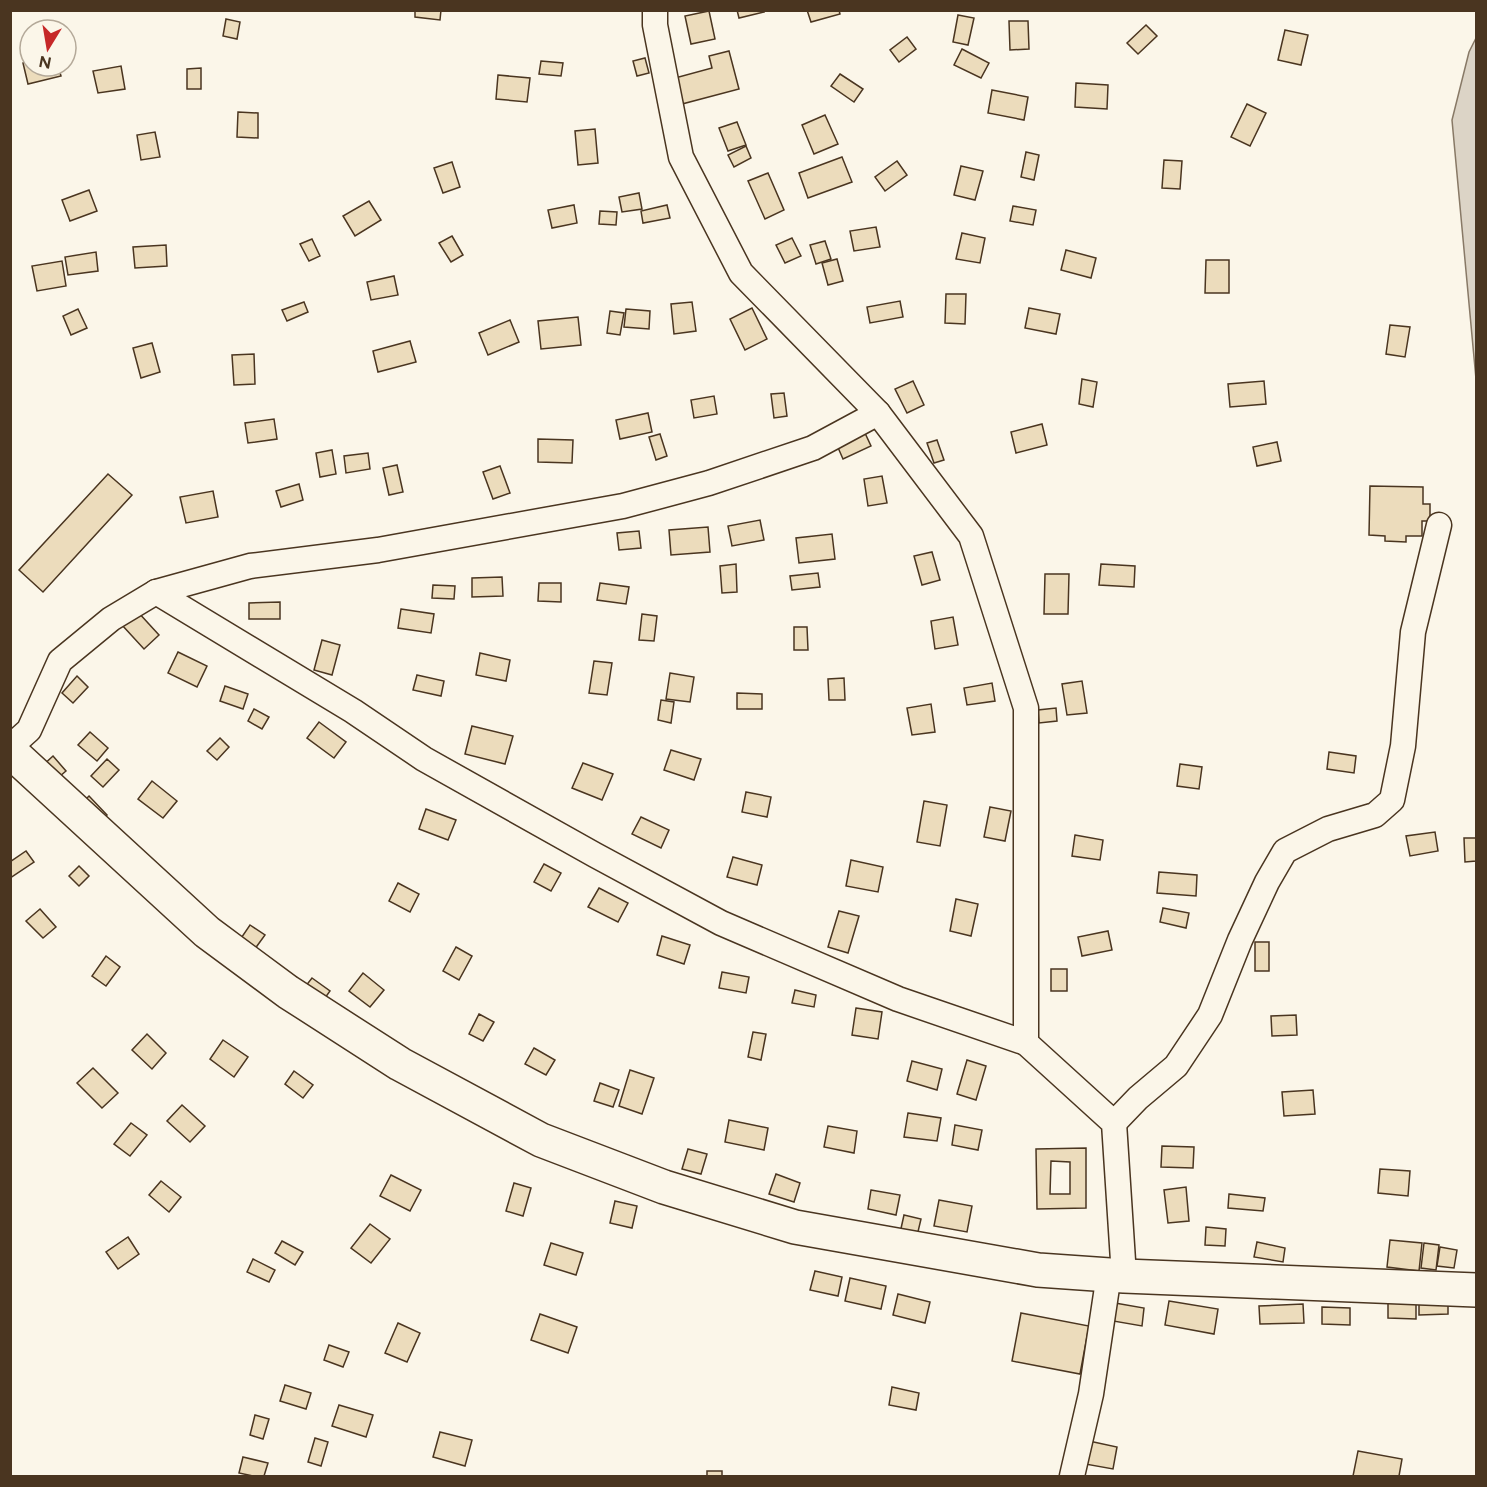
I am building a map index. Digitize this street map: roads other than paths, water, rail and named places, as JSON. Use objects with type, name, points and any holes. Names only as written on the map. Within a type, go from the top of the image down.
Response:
[{"type":"highway","points":[[10,749],[207,932],[288,992],[400,1064],[541,1140],[664,1187],[795,1227],[1038,1270],[1476,1290]]},
{"type":"street","points":[[655,10],[655,25],[681,157],[741,273],[878,413],[971,536],[1026,708],[1026,1043]]},
{"type":"street","points":[[10,749],[29,730],[60,662],[111,619],[156,592],[250,566],[378,550],[623,506],[709,483],[813,448],[878,413]]},
{"type":"street","points":[[1072,1476],[1117,1275],[1114,1124],[1138,1098],[1176,1066],[1210,1015],[1240,940],[1267,882],[1285,851],[1328,829],[1375,815],[1392,800],[1403,746],[1413,632],[1439,525]]},
{"type":"street","points":[[156,592],[353,711],[424,759],[721,923],[898,999],[1026,1043],[1114,1124]]}]
